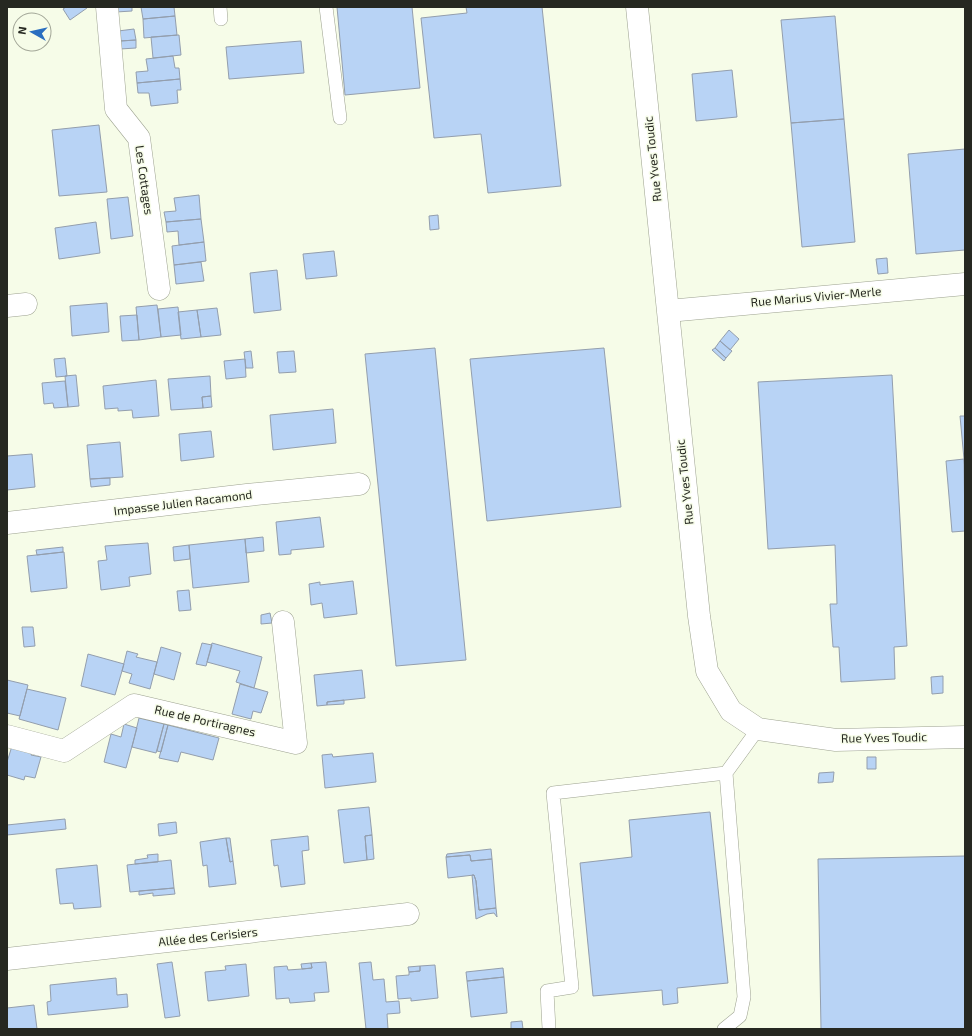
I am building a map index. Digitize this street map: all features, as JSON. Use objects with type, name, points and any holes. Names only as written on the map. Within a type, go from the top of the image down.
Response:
[{"type":"street","name":"Les Cottages","points":[[107,7],[116,109],[139,138],[158,289]]},
{"type":"street","name":"Rue Yves Toudic","points":[[637,7],[699,616],[707,671],[731,711],[758,729],[836,740],[965,736]]},
{"type":"street","name":"Rue Marius Vivier-Merle","points":[[668,311],[965,284]]},
{"type":"street","name":"Impasse Julien Racamond","points":[[7,523],[246,495],[359,484]]},
{"type":"street","name":"Rue de Portiragnes","points":[[7,736],[64,751],[134,705],[296,743],[283,622]]},
{"type":"street","name":"Allée des Cerisiers","points":[[7,959],[408,914]]},
{"type":"lane","points":[[326,7],[340,118]]},
{"type":"lane","points":[[724,1029],[740,1016],[744,997],[726,773],[758,729]]},
{"type":"lane","points":[[549,1029],[547,991],[572,987],[553,793],[726,773]]},
{"type":"building","points":[[66,7],[87,8],[70,20],[63,9]]},
{"type":"building","points":[[116,7],[132,7],[132,11],[116,12]]},
{"type":"building","points":[[141,7],[174,7],[175,16],[143,19]]},
{"type":"building","points":[[337,7],[412,7],[420,88],[345,95]]},
{"type":"building","points":[[466,7],[542,7],[561,186],[488,193],[481,134],[434,138],[421,18],[467,13]]},
{"type":"building","points":[[175,16],[177,35],[144,38],[143,19]]},
{"type":"building","points":[[835,16],[844,119],[791,123],[781,20]]},
{"type":"building","points":[[134,29],[136,40],[120,41],[118,31]]},
{"type":"building","points":[[179,35],[181,55],[153,58],[151,37]]},
{"type":"building","points":[[136,40],[136,48],[120,49],[120,41]]},
{"type":"building","points":[[301,41],[304,73],[229,79],[226,47]]},
{"type":"building","points":[[173,56],[175,68],[179,68],[180,79],[137,83],[136,72],[148,71],[146,59]]},
{"type":"building","points":[[732,70],[737,117],[696,121],[692,74]]},
{"type":"building","points":[[180,79],[181,90],[177,90],[178,103],[151,106],[149,93],[138,93],[137,83]]},
{"type":"building","points":[[844,119],[855,242],[802,247],[791,123]]},
{"type":"building","points":[[99,125],[107,192],[59,196],[52,130]]},
{"type":"building","points":[[965,149],[965,250],[916,254],[908,154]]},
{"type":"building","points":[[199,195],[201,219],[166,222],[164,212],[176,211],[174,198]]},
{"type":"building","points":[[128,197],[133,236],[111,239],[107,199]]},
{"type":"building","points":[[438,215],[439,229],[430,230],[429,216]]},
{"type":"building","points":[[201,219],[204,242],[179,245],[178,231],[167,232],[166,222]]},
{"type":"building","points":[[96,222],[100,253],[59,259],[55,228]]},
{"type":"building","points":[[204,242],[206,261],[174,265],[172,246]]},
{"type":"building","points":[[334,251],[337,276],[306,279],[303,254]]},
{"type":"building","points":[[887,258],[888,273],[878,274],[876,259]]},
{"type":"building","points":[[201,262],[204,281],[176,284],[174,265]]},
{"type":"building","points":[[277,270],[281,310],[254,313],[250,273]]},
{"type":"building","points":[[107,303],[109,332],[72,336],[70,306]]},
{"type":"building","points":[[157,305],[161,337],[139,340],[136,307]]},
{"type":"building","points":[[178,307],[181,335],[161,337],[158,309]]},
{"type":"building","points":[[217,308],[221,335],[201,337],[197,310]]},
{"type":"building","points":[[197,310],[201,337],[181,339],[178,312]]},
{"type":"building","points":[[137,315],[139,340],[122,341],[120,316]]},
{"type":"building","points":[[729,330],[739,339],[730,350],[720,341]]},
{"type":"building","points":[[720,341],[732,351],[726,358],[715,348]]},
{"type":"building","points":[[435,348],[466,660],[396,666],[365,354]]},
{"type":"building","points":[[604,348],[621,507],[487,521],[470,359]]},
{"type":"building","points":[[715,348],[726,358],[724,361],[712,350]]},
{"type":"building","points":[[251,351],[253,368],[246,368],[244,352]]},
{"type":"building","points":[[294,351],[296,372],[279,373],[277,352]]},
{"type":"building","points":[[65,358],[67,376],[56,377],[54,359]]},
{"type":"building","points":[[245,359],[246,377],[226,379],[224,361]]},
{"type":"building","points":[[76,375],[79,406],[68,407],[65,376]]},
{"type":"building","points":[[892,375],[907,646],[894,647],[895,679],[841,682],[839,647],[833,647],[830,604],[837,604],[835,545],[768,549],[758,382]]},
{"type":"building","points":[[210,376],[211,396],[202,397],[203,408],[171,410],[168,379]]},
{"type":"building","points":[[156,380],[159,416],[133,418],[132,410],[118,411],[118,408],[105,409],[103,386]]},
{"type":"building","points":[[65,381],[68,407],[54,408],[53,403],[44,404],[42,383]]},
{"type":"building","points":[[211,396],[212,407],[203,408],[202,397]]},
{"type":"building","points":[[333,409],[336,443],[273,450],[270,415]]},
{"type":"building","points":[[960,416],[965,416],[965,470],[964,459]]},
{"type":"building","points":[[211,431],[214,457],[181,461],[179,434]]},
{"type":"building","points":[[120,442],[123,477],[90,479],[87,445]]},
{"type":"building","points":[[32,454],[35,487],[7,490],[7,456]]},
{"type":"building","points":[[964,459],[965,531],[952,532],[946,461]]},
{"type":"building","points":[[110,478],[110,485],[91,487],[90,479]]},
{"type":"building","points":[[320,517],[324,547],[291,550],[291,554],[279,555],[276,522]]},
{"type":"building","points":[[263,537],[264,551],[246,553],[245,539]]},
{"type":"building","points":[[245,539],[249,582],[193,588],[189,545]]},
{"type":"building","points":[[148,543],[151,574],[129,577],[130,586],[101,590],[98,561],[107,560],[105,546]]},
{"type":"building","points":[[189,545],[190,559],[174,561],[173,547]]},
{"type":"building","points":[[63,547],[63,552],[37,555],[36,550]]},
{"type":"building","points":[[64,552],[67,588],[31,592],[27,556]]},
{"type":"building","points":[[353,581],[357,614],[324,618],[322,603],[311,605],[309,584],[320,582],[320,585]]},
{"type":"building","points":[[189,590],[191,610],[179,611],[177,591]]},
{"type":"building","points":[[270,613],[272,623],[261,624],[261,615]]},
{"type":"building","points":[[22,627],[33,627],[35,646],[24,647]]},
{"type":"building","points":[[202,643],[212,645],[206,666],[196,664]]},
{"type":"building","points":[[212,643],[262,657],[254,688],[236,682],[240,671],[207,662]]},
{"type":"building","points":[[161,647],[181,653],[174,680],[154,674]]},
{"type":"building","points":[[127,651],[138,654],[136,657],[157,662],[150,689],[129,683],[132,674],[122,671]]},
{"type":"building","points":[[88,654],[124,664],[115,695],[81,686]]},
{"type":"building","points":[[362,670],[365,698],[327,702],[327,705],[317,706],[314,675]]},
{"type":"building","points":[[943,676],[943,693],[932,694],[931,677]]},
{"type":"building","points":[[7,680],[28,685],[20,716],[7,713]]},
{"type":"building","points":[[240,684],[268,692],[261,713],[253,711],[251,719],[232,714]]},
{"type":"building","points":[[27,689],[66,698],[58,730],[19,719]]},
{"type":"building","points":[[344,700],[344,704],[327,705],[327,702]]},
{"type":"building","points":[[139,718],[164,724],[156,753],[132,747]]},
{"type":"building","points":[[124,724],[137,728],[126,768],[104,762],[111,734],[121,737]]},
{"type":"building","points":[[164,724],[168,725],[161,752],[157,751]]},
{"type":"building","points":[[168,725],[219,738],[213,760],[181,752],[178,762],[159,758]]},
{"type":"building","points":[[12,746],[32,751],[31,755],[41,757],[35,778],[25,776],[24,780],[7,775],[7,762]]},
{"type":"building","points":[[373,753],[376,782],[325,788],[322,755],[332,754],[333,757]]},
{"type":"building","points":[[867,757],[876,757],[876,769],[867,769]]},
{"type":"building","points":[[834,772],[833,782],[818,783],[819,773]]},
{"type":"building","points":[[369,807],[372,835],[365,836],[367,860],[344,863],[338,810]]},
{"type":"building","points":[[710,812],[728,983],[677,988],[678,1003],[663,1005],[662,990],[593,996],[580,863],[632,857],[629,820]]},
{"type":"building","points":[[65,819],[66,829],[7,835],[7,825]]},
{"type":"building","points":[[176,822],[177,833],[159,836],[158,824]]},
{"type":"building","points":[[372,835],[374,859],[367,860],[365,836]]},
{"type":"building","points":[[308,836],[309,850],[302,851],[305,884],[281,887],[278,865],[274,866],[271,840]]},
{"type":"building","points":[[226,838],[230,862],[233,861],[236,884],[209,887],[207,865],[203,866],[200,842]]},
{"type":"building","points":[[226,838],[230,838],[233,861],[230,862]]},
{"type":"building","points":[[491,849],[492,859],[471,861],[470,855],[446,857],[447,854]]},
{"type":"building","points":[[158,854],[158,862],[135,864],[135,860],[148,858],[147,855]]},
{"type":"building","points":[[470,855],[471,861],[492,859],[496,908],[479,910],[474,875],[448,878],[446,857]]},
{"type":"building","points":[[965,856],[965,1029],[821,1029],[818,859]]},
{"type":"building","points":[[171,860],[174,888],[130,892],[127,865]]},
{"type":"building","points":[[97,865],[101,907],[74,909],[73,903],[60,904],[56,869]]},
{"type":"building","points":[[472,875],[474,875],[476,881],[479,910],[496,908],[497,917],[494,913],[487,914],[476,919]]},
{"type":"building","points":[[174,888],[175,894],[153,896],[153,893],[139,895],[139,891]]},
{"type":"building","points":[[172,962],[180,1016],[165,1018],[157,964]]},
{"type":"building","points":[[326,962],[329,992],[314,993],[315,1001],[290,1003],[289,998],[276,999],[274,967],[287,966],[288,970],[302,969],[312,968],[311,963]]},
{"type":"building","points":[[371,962],[373,980],[384,979],[386,1002],[399,1001],[400,1013],[387,1014],[388,1029],[366,1029],[359,963]]},
{"type":"building","points":[[311,963],[312,968],[302,969],[301,964]]},
{"type":"building","points":[[246,964],[249,996],[208,1001],[205,972],[226,970],[225,966]]},
{"type":"building","points":[[435,965],[438,998],[411,1001],[411,998],[398,999],[396,976],[409,975],[409,972],[420,971],[420,966]]},
{"type":"building","points":[[420,966],[420,971],[409,972],[408,967]]},
{"type":"building","points":[[503,968],[504,977],[467,981],[466,972]]},
{"type":"building","points":[[504,977],[507,1013],[471,1017],[467,981]]},
{"type":"building","points":[[116,978],[117,995],[127,994],[128,1007],[48,1015],[47,1002],[51,1001],[50,985]]},
{"type":"building","points":[[34,1005],[37,1029],[7,1029],[7,1008]]},
{"type":"building","points":[[522,1021],[523,1029],[511,1029],[511,1022]]}]
